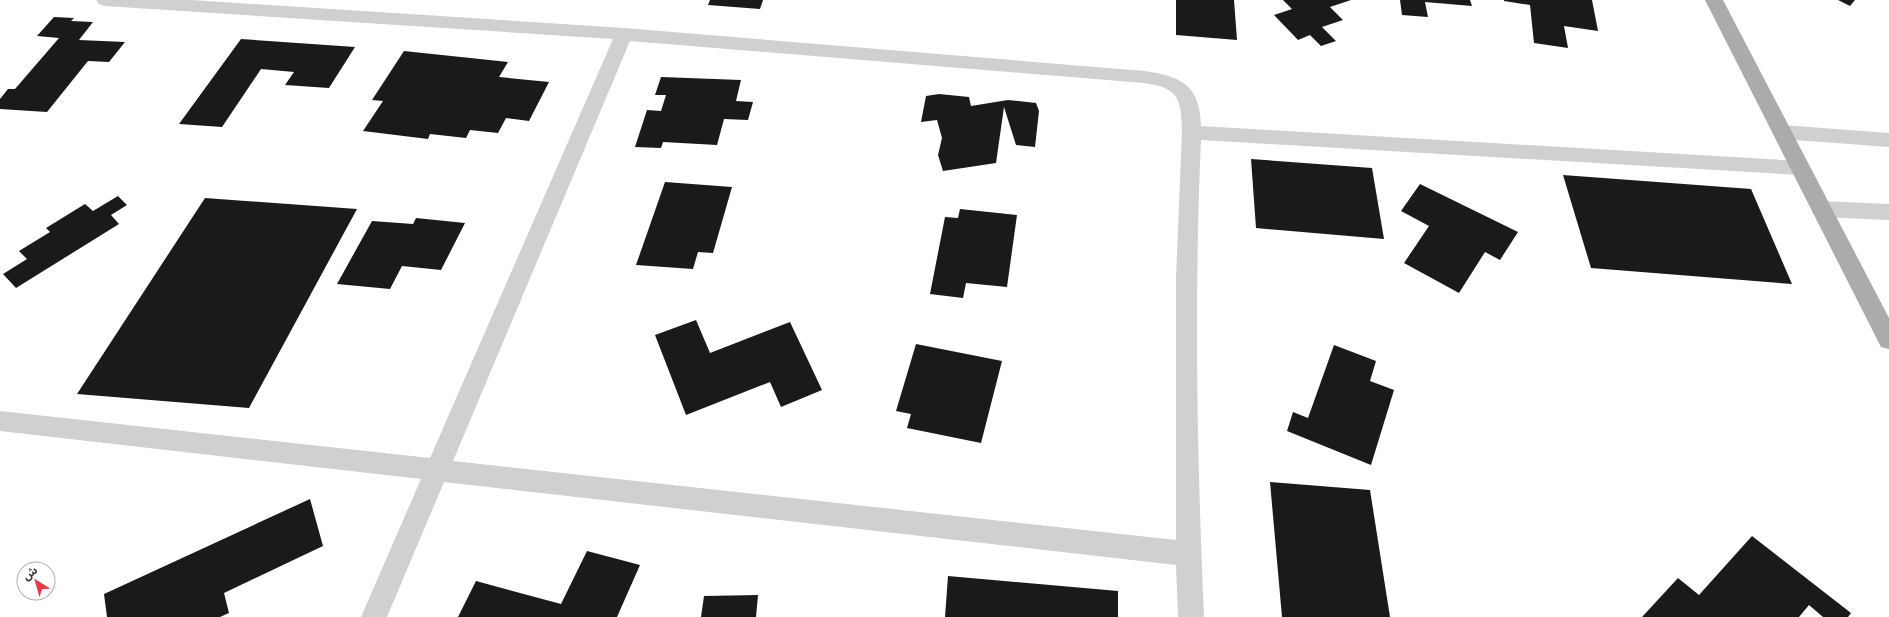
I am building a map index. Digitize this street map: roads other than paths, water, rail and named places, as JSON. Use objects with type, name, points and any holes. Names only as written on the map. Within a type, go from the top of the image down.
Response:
[{"type":"main road","points":[[1714,0],[1889,340]]},
{"type":"street","points":[[105,0],[624,34],[1154,78],[1176,86],[1183,91],[1187,97],[1191,132],[1187,280],[1188,554],[1191,617]]},
{"type":"street","points":[[374,617],[624,34]]},
{"type":"street","points":[[1191,132],[1800,168]]},
{"type":"street","points":[[1782,132],[1889,140]]},
{"type":"street","points":[[1821,209],[1889,212]]},
{"type":"street","points":[[0,421],[1188,554]]}]
